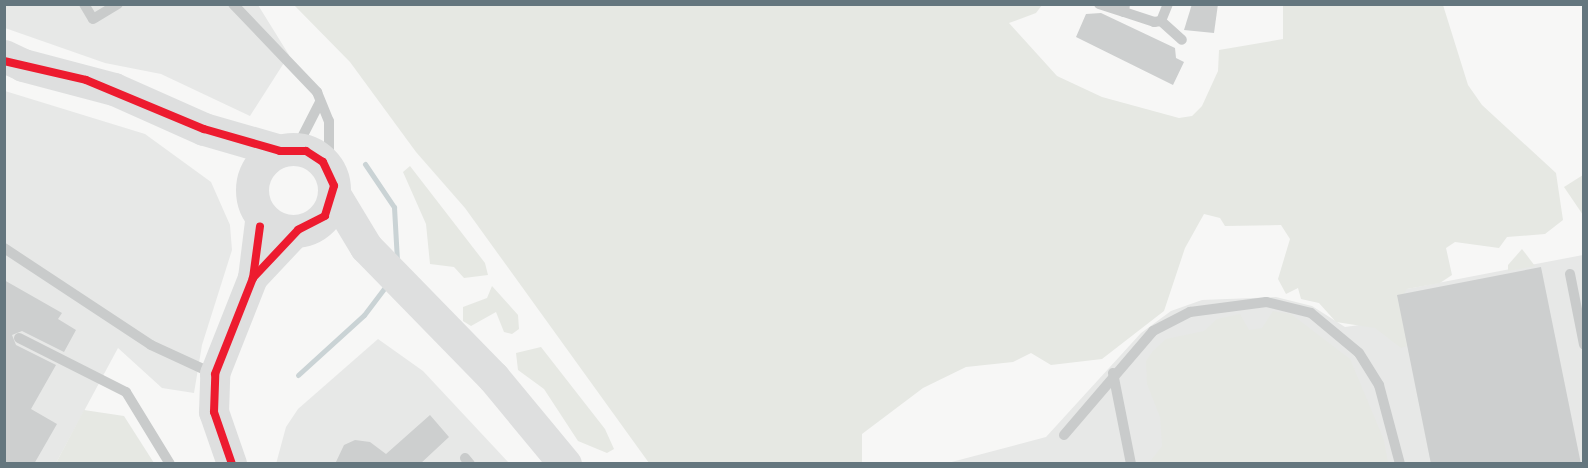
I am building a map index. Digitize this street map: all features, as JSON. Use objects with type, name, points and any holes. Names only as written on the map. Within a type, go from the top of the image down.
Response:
[{"type":"main road","points":[[11,61],[114,89],[204,129],[315,156],[366,247],[414,294],[565,464]]},
{"type":"main road","points":[[204,129],[273,225],[307,227],[366,247]]},
{"type":"main road","points":[[257,201],[258,170],[288,150]]},
{"type":"main road","points":[[307,227],[331,183]]},
{"type":"street","points":[[232,464],[214,412],[214,374],[253,278],[257,201]]},
{"type":"street","points":[[253,278],[307,227]]},
{"type":"lane","points":[[84,4],[93,19],[118,4]]},
{"type":"lane","points":[[233,4],[308,78],[329,121],[331,183]]},
{"type":"lane","points":[[1100,4],[1124,8],[1161,21],[1182,40]]},
{"type":"lane","points":[[1161,21],[1168,4]]},
{"type":"lane","points":[[288,150],[320,102]]},
{"type":"lane","points":[[4,248],[164,353],[214,374]]},
{"type":"lane","points":[[1570,274],[1584,345]]},
{"type":"lane","points":[[1064,435],[1113,373],[1153,330],[1190,312],[1257,302],[1298,308],[1332,327],[1370,368],[1384,399],[1400,464]]},
{"type":"lane","points":[[19,338],[126,392],[170,464]]},
{"type":"lane","points":[[1113,373],[1131,464]]},
{"type":"shaded area","points":[[5,5],[258,5],[289,55],[250,116],[161,74],[105,63],[5,28]]},
{"type":"shaded area","points":[[294,5],[1042,5],[1036,13],[1009,23],[1057,76],[1102,97],[1179,118],[1192,116],[1202,106],[1218,71],[1219,50],[1283,39],[1283,5],[1443,5],[1468,85],[1482,105],[1556,173],[1563,220],[1545,234],[1507,237],[1499,248],[1455,242],[1446,248],[1452,275],[1440,283],[1407,289],[1402,297],[1410,345],[1401,348],[1375,328],[1336,322],[1319,303],[1301,299],[1298,288],[1286,294],[1278,279],[1290,239],[1281,225],[1225,226],[1220,218],[1204,214],[1185,248],[1164,311],[1102,359],[1051,365],[1031,353],[1013,362],[966,367],[923,388],[862,434],[862,463],[649,463],[465,208],[416,152],[350,62]]},
{"type":"shaded area","points":[[5,91],[145,134],[211,182],[230,225],[232,250],[202,345],[194,393],[162,388],[118,348],[56,463],[5,464]]},
{"type":"shaded area","points":[[410,166],[485,263],[488,275],[464,278],[454,267],[430,264],[426,224],[403,172]]},
{"type":"shaded area","points":[[1583,175],[1583,215],[1564,187]]},
{"type":"shaded area","points":[[1522,249],[1535,266],[1508,271],[1508,265]]},
{"type":"shaded area","points":[[1583,255],[1583,463],[944,464],[1046,437],[1141,333],[1171,311],[1202,300],[1276,297],[1312,306],[1345,327],[1395,320],[1391,292]]},
{"type":"shaded area","points":[[492,286],[518,315],[519,329],[512,334],[504,332],[496,312],[471,326],[463,321],[463,307],[487,298]]},
{"type":"shaded area","points":[[1273,311],[1291,314],[1350,359],[1384,440],[1388,463],[1149,463],[1162,446],[1160,417],[1147,384],[1146,361],[1153,351],[1166,339],[1204,331],[1217,319],[1240,314],[1249,330],[1262,328]]},
{"type":"shaded area","points":[[378,339],[423,371],[509,463],[276,464],[286,427],[298,409]]},
{"type":"shaded area","points":[[541,347],[605,429],[614,449],[607,453],[578,441],[544,389],[518,370],[516,353]]},
{"type":"shaded area","points":[[84,410],[124,416],[154,463],[56,463]]},
{"type":"building","points":[[1192,4],[1218,4],[1214,33],[1184,30]]},
{"type":"building","points":[[1101,13],[1175,48],[1176,58],[1184,62],[1173,85],[1076,37],[1086,14]]},
{"type":"building","points":[[1541,267],[1581,464],[1431,464],[1397,295]]},
{"type":"building","points":[[4,280],[62,313],[58,319],[76,330],[64,352],[22,331],[12,335],[16,345],[56,365],[31,409],[57,424],[34,464],[4,464]]},
{"type":"building","points":[[430,415],[449,437],[420,464],[335,464],[344,445],[355,440],[370,442],[386,454]]},
{"type":"waterway","points":[[365,164],[394,207],[397,260]]},
{"type":"waterway","points":[[298,375],[364,315],[387,285]]},
{"type":"transit line","points":[[4,61],[86,80],[204,129],[280,151],[306,151],[323,162],[334,186],[325,216],[298,230],[253,278]]},
{"type":"transit line","points":[[232,464],[214,412],[215,374],[253,278],[260,226]]}]
